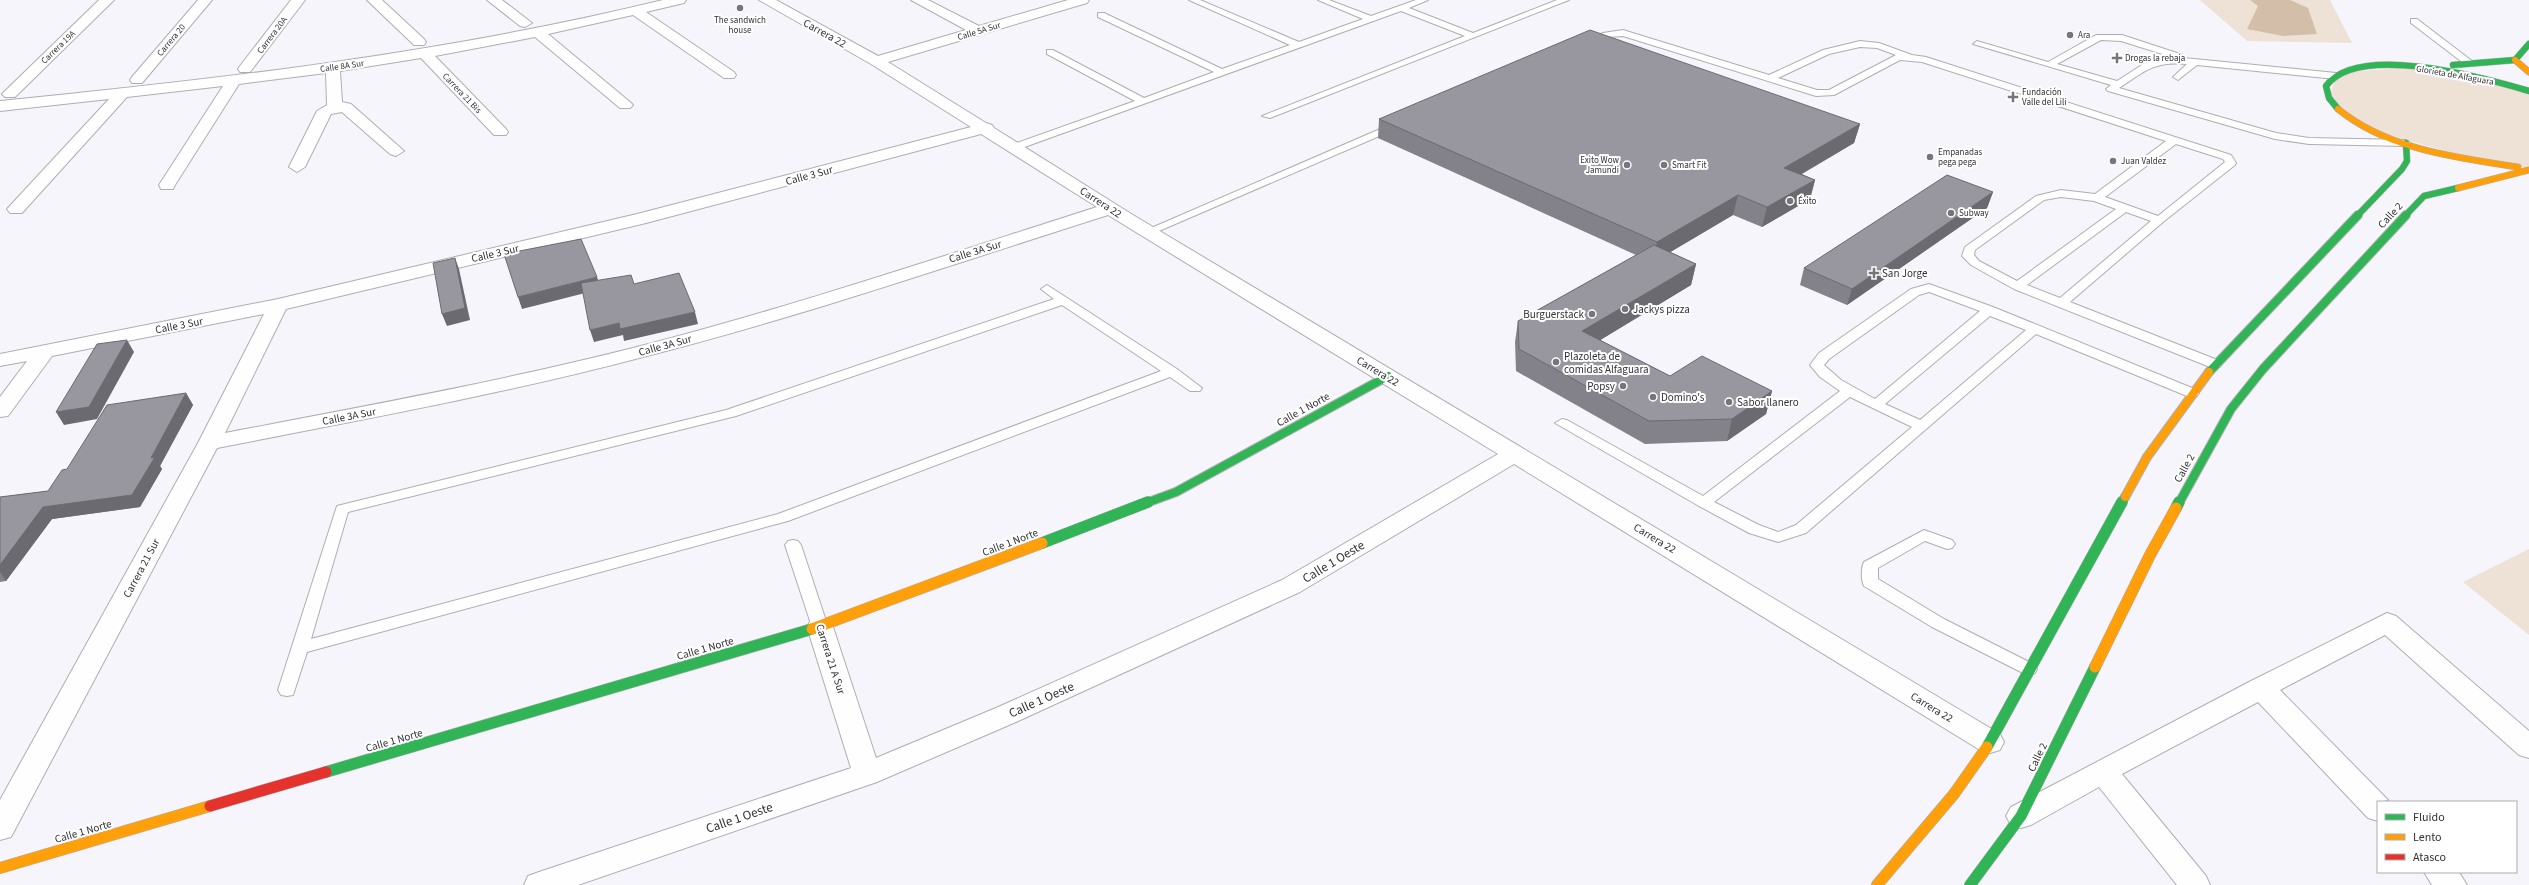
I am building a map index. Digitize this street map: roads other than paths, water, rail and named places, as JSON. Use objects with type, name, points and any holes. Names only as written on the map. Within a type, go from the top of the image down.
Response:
[{"type":"main road","points":[[2414,67],[2515,60],[2529,44]]},
{"type":"main road","points":[[2515,60],[2529,72]]},
{"type":"main road","name":"Glorieta de Alfaguara","points":[[2336,76],[2364,68],[2414,67],[2467,75],[2529,91]]},
{"type":"main road","points":[[2336,76],[2326,86],[2329,98],[2344,113],[2370,129],[2406,143],[2448,156],[2492,165],[2529,169]]},
{"type":"main road","points":[[1877,885],[1954,794],[1990,742],[2147,457],[2192,393],[2215,364],[2402,169],[2407,161],[2406,143]]},
{"type":"main road","name":"Calle 2","points":[[1970,885],[2021,816],[2150,554],[2231,409],[2262,369],[2424,196],[2529,169]]},
{"type":"main road","name":"Calle 1 Norte","points":[[0,868],[820,627],[1176,492],[1388,376]]},
{"type":"street","name":"Carrera 19A","points":[[5,94],[107,0]]},
{"type":"street","name":"Carrera 20","points":[[137,80],[205,0]]},
{"type":"street","name":"Carrera 20A","points":[[245,69],[298,0]]},
{"type":"street","name":"Carrera 21 Bis","points":[[374,0],[421,47],[500,132]]},
{"type":"street","points":[[494,0],[525,23]]},
{"type":"street","name":"Calle 8A Sur","points":[[0,106],[122,94],[333,67],[525,23],[626,4],[679,0]]},
{"type":"street","name":"Carrera 22","points":[[766,0],[876,61],[986,128],[1148,232],[1516,453],[1990,742]]},
{"type":"street","points":[[918,0],[978,31]]},
{"type":"street","points":[[1049,0],[1062,6]]},
{"type":"street","name":"Calle 5A Sur","points":[[876,61],[1082,0]]},
{"type":"street","name":"Calle 8A Sur","points":[[5,94],[245,69],[537,32],[626,4]]},
{"type":"street","points":[[626,4],[729,75]]},
{"type":"street","points":[[537,32],[625,105]]},
{"type":"street","points":[[333,67],[335,107]]},
{"type":"street","points":[[167,186],[234,80]]},
{"type":"street","points":[[16,209],[122,94]]},
{"type":"street","points":[[297,167],[326,111],[335,107],[346,107],[396,151]]},
{"type":"street","name":"Calle 3 Sur","points":[[0,360],[278,305],[640,219],[986,128]]},
{"type":"street","name":"Calle 3A Sur","points":[[209,443],[422,401],[642,351],[737,326],[1112,208]]},
{"type":"street","name":"Carrera 21 Sur","points":[[0,828],[209,443],[278,305]]},
{"type":"street","points":[[0,411],[45,351]]},
{"type":"street","name":"Calle 1 Oeste","points":[[538,885],[867,774],[1006,715],[1291,586],[1516,453]]},
{"type":"street","points":[[2021,816],[2103,771],[2387,622],[2529,747]]},
{"type":"street","name":"Carrera 21 A Sur","points":[[820,627],[867,774]]},
{"type":"street","points":[[2261,688],[2377,808]]},
{"type":"street","points":[[2103,771],[2195,885]]},
{"type":"street","points":[[2440,873],[2452,885]]},
{"type":"lane","points":[[1193,0],[1298,45]]},
{"type":"lane","points":[[1322,0],[1370,19]]},
{"type":"lane","points":[[1015,147],[1424,0]]},
{"type":"lane","points":[[1267,116],[1565,0]]},
{"type":"lane","points":[[1401,8],[1473,36]]},
{"type":"lane","points":[[1101,15],[1222,73]]},
{"type":"lane","points":[[2414,21],[2469,64]]},
{"type":"lane","points":[[1577,47],[1606,35],[1623,34],[1816,93],[1831,93],[1899,57],[1908,56]]},
{"type":"lane","points":[[2049,65],[2099,37],[2122,38],[2195,62]]},
{"type":"lane","points":[[1771,78],[1828,52],[1861,44],[1877,46],[1908,56],[1923,58],[2227,157],[2231,162],[2159,220],[2062,303]]},
{"type":"lane","points":[[1977,44],[2117,84]]},
{"type":"lane","points":[[1050,52],[1143,101]]},
{"type":"lane","points":[[2336,76],[2251,66],[2172,60],[2151,63],[2111,89],[2275,136],[2309,140],[2406,143]]},
{"type":"lane","points":[[2178,77],[2195,62]]},
{"type":"lane","points":[[2181,109],[2190,100]]},
{"type":"lane","points":[[1148,232],[1402,122]]},
{"type":"lane","points":[[2097,198],[2174,140]]},
{"type":"lane","points":[[2159,220],[2097,198],[2070,193],[2052,193],[2040,198],[1969,249],[1968,256],[1975,263],[2018,286],[2215,364]]},
{"type":"lane","points":[[2018,286],[2124,208]]},
{"type":"lane","points":[[1921,426],[1849,391],[1822,373],[1817,365],[1824,356],[1916,292],[1929,288],[1989,310],[2192,393]]},
{"type":"lane","points":[[1047,289],[1196,388]]},
{"type":"lane","points":[[287,690],[342,509],[730,413],[1064,300]]},
{"type":"lane","points":[[1876,404],[1989,310]]},
{"type":"lane","points":[[1562,423],[1704,503],[1754,529],[1778,537],[1801,529],[2035,329]]},
{"type":"lane","points":[[300,648],[783,518],[1172,372]]},
{"type":"lane","points":[[1704,503],[1849,391]]},
{"type":"lane","points":[[1947,544],[1924,535],[1870,566],[1870,582],[1938,623],[2029,669]]},
{"type":"lane","name":"Carrera 21 A Sur","points":[[793,545],[820,627]]},
{"type":"place","name":"The sandwich house","points":[[740,8]]},
{"type":"place","name":"Ara","points":[[2070,35]]},
{"type":"place","name":"Drogas la rebaja","points":[[2117,58]]},
{"type":"place","name":"Fundación Valle del Lili","points":[[2013,97]]},
{"type":"place","name":"Empanadas pega pega","points":[[1930,157]]},
{"type":"place","name":"Juan Valdez","points":[[2113,161]]},
{"type":"place","name":"Exito Wow Jamundi","points":[[1627,165]]},
{"type":"place","name":"Smart Fit","points":[[1664,165]]},
{"type":"place","name":"Éxito","points":[[1790,201]]},
{"type":"place","name":"Subway","points":[[1951,213]]},
{"type":"place","name":"San Jorge","points":[[1874,273]]},
{"type":"place","name":"Jackys pizza","points":[[1625,309]]},
{"type":"place","name":"Burguerstack","points":[[1592,314]]},
{"type":"place","name":"Plazoleta de comidas Alfaguara","points":[[1556,362]]},
{"type":"place","name":"Popsy","points":[[1623,386]]},
{"type":"place","name":"Domino's","points":[[1653,397]]},
{"type":"place","name":"Sabor llanero","points":[[1729,402]]}]
